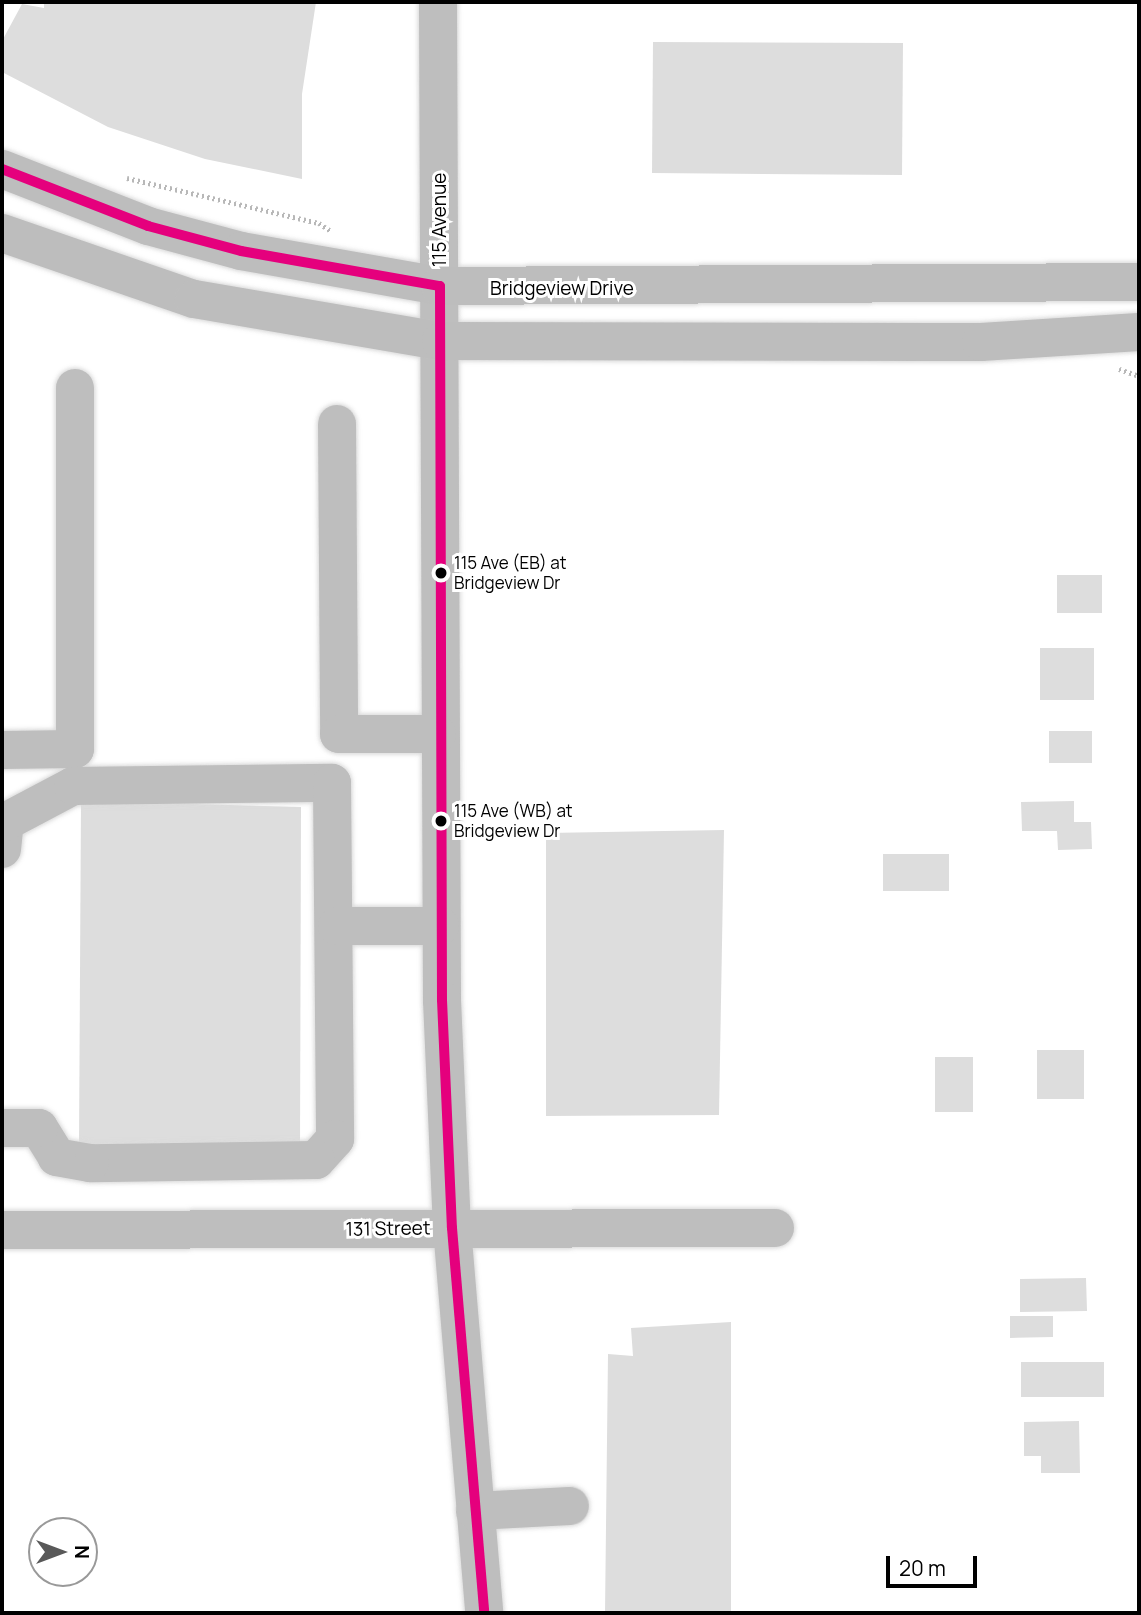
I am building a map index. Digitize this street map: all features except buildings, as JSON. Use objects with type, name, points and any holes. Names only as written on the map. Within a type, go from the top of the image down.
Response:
[{"type":"main road","name":"Bridgeview Drive","points":[[2,169],[148,226],[241,251],[440,286],[1139,282]]},
{"type":"main road","points":[[2,233],[194,299],[441,341],[981,342],[1139,332]]},
{"type":"street","name":"115 Avenue","points":[[439,2],[441,341],[437,734],[440,926],[452,1228],[484,1613]]},
{"type":"street","points":[[2,750],[75,750],[75,387]]},
{"type":"street","points":[[337,424],[339,734],[437,734]]},
{"type":"street","points":[[2,849],[5,822],[73,786],[332,783],[337,926],[335,1139],[316,1160],[90,1163],[57,1157],[39,1128],[2,1128]]},
{"type":"street","points":[[337,926],[440,926]]},
{"type":"street","name":"131 Street","points":[[2,1230],[775,1228]]},
{"type":"street","points":[[475,1511],[570,1506]]},
{"type":"path","points":[[111,175],[319,223],[337,236]]},
{"type":"transit line","points":[[2,169],[148,226],[241,251],[440,286],[442,1000],[452,1228],[484,1613]]},
{"type":"place","name":"115 Ave (EB) at Bridgeview Dr","points":[[441,573]]},
{"type":"place","name":"115 Ave (WB) at Bridgeview Dr","points":[[441,821]]}]
